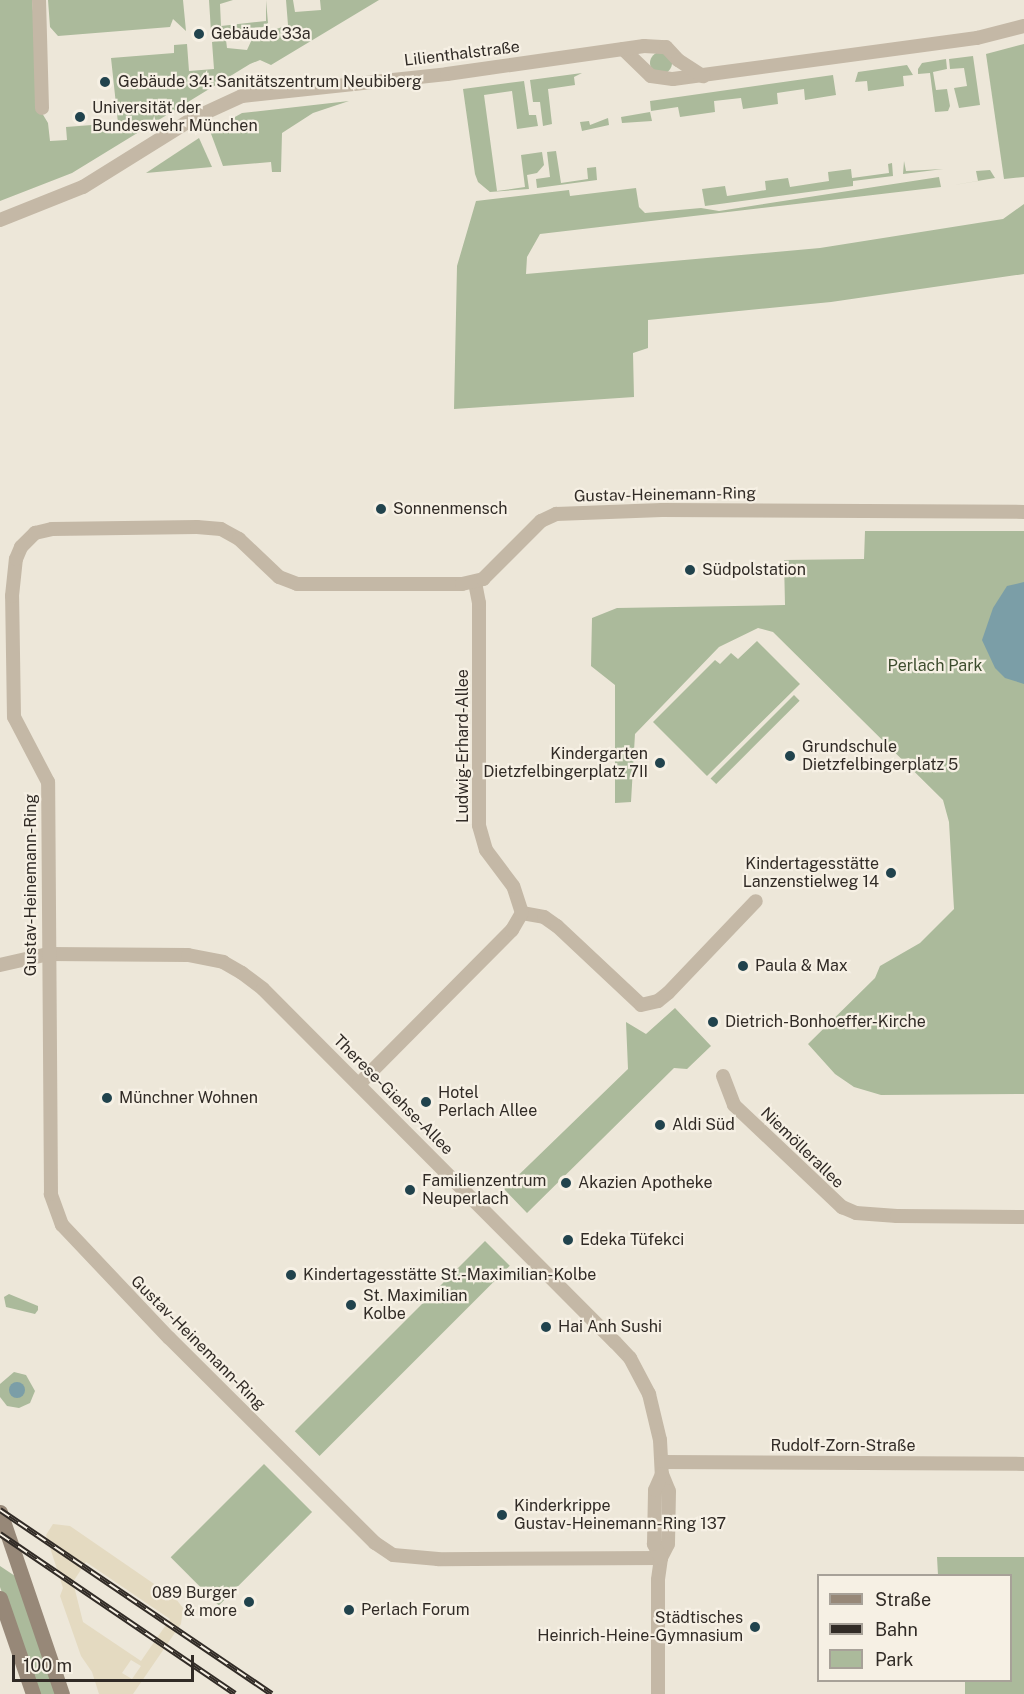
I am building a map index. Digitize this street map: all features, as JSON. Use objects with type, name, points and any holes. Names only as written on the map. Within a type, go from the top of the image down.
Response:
[{"type":"main road","points":[[0,1512],[62,1694]]},
{"type":"main road","points":[[0,1598],[33,1694]]},
{"type":"street","points":[[39,0],[42,108]]},
{"type":"street","points":[[623,50],[655,78],[665,79],[703,76],[977,38],[1024,26]]},
{"type":"street","points":[[645,67],[646,56],[654,47],[666,46],[678,60],[703,76]]},
{"type":"street","name":"Lilienthalstraße","points":[[0,220],[82,186],[220,103],[269,90],[447,74],[654,47]]},
{"type":"street","points":[[665,79],[675,72],[678,60]]},
{"type":"street","name":"Gustav-Heinemann-Ring","points":[[661,1558],[425,1559],[393,1555],[375,1543],[132,1301],[62,1226],[51,1194],[48,782],[7,717],[12,579],[21,547],[35,533],[72,526],[198,527],[221,529],[239,539],[279,577],[297,584],[475,582],[490,573],[541,521],[556,514],[662,510],[1024,512]]},
{"type":"street","name":"Ludwig-Erhard-Allee","points":[[475,582],[479,603],[479,825],[486,850],[513,886],[522,913]]},
{"type":"street","points":[[358,1084],[505,938],[522,913],[544,917],[557,926],[634,1003],[649,1004],[669,993],[756,901]]},
{"type":"street","name":"Therese-Giehse-Allee","points":[[0,965],[48,954],[188,955],[223,962],[263,990],[630,1358],[651,1402],[662,1468],[669,1491],[668,1544],[661,1558],[658,1694]]},
{"type":"street","name":"Niemöllerallee","points":[[723,1076],[734,1105],[842,1207],[856,1213],[897,1216],[1024,1216]]},
{"type":"street","name":"Rudolf-Zorn-Straße","points":[[662,1468],[1024,1464]]},
{"type":"green space","points":[[0,0],[32,0],[42,113],[48,123],[50,141],[67,140],[66,127],[118,123],[111,58],[174,53],[174,45],[187,44],[189,71],[214,69],[212,42],[226,40],[227,48],[247,50],[253,37],[288,25],[286,0],[293,0],[295,12],[321,10],[320,0],[379,0],[271,65],[260,60],[250,64],[72,173],[0,201]]},
{"type":"green space","points":[[48,0],[183,0],[186,31],[173,19],[170,27],[58,36],[50,27]]},
{"type":"green space","points":[[209,0],[233,0],[220,4],[221,26],[266,21],[266,0],[268,23],[263,27],[211,32]]},
{"type":"green space","points":[[1024,44],[1024,177],[1004,179],[986,54]]},
{"type":"green space","points":[[661,52],[669,55],[672,63],[669,71],[661,74],[653,71],[650,63],[653,55]]},
{"type":"green space","points":[[973,56],[980,105],[959,108],[954,88],[967,86],[964,68],[950,69],[949,59]]},
{"type":"green space","points":[[946,59],[947,69],[933,72],[936,90],[947,89],[950,106],[948,111],[935,112],[930,73],[918,74],[918,69],[922,63]]},
{"type":"green space","points":[[907,65],[913,75],[903,76],[904,86],[868,91],[867,81],[855,82],[858,72]]},
{"type":"green space","points":[[582,73],[574,77],[575,85],[548,89],[552,124],[543,126],[540,102],[533,102],[530,80]]},
{"type":"green space","points":[[833,75],[836,95],[805,100],[804,89],[777,93],[778,104],[743,109],[741,98],[714,101],[715,112],[680,117],[678,107],[651,111],[650,101]]},
{"type":"green space","points":[[524,81],[529,115],[536,115],[538,126],[517,129],[512,91],[484,95],[497,191],[525,187],[521,155],[542,152],[544,165],[537,173],[527,175],[529,189],[490,192],[478,182],[475,174],[463,89]]},
{"type":"green space","points":[[349,101],[313,113],[282,133],[281,172],[272,172],[271,162],[223,166],[210,131],[242,113]]},
{"type":"green space","points":[[650,112],[652,121],[622,123],[621,117]]},
{"type":"green space","points":[[608,118],[609,125],[582,131],[580,122],[589,121],[590,125]]},
{"type":"green space","points":[[199,138],[212,167],[146,173]]},
{"type":"green space","points":[[556,151],[561,183],[588,179],[587,168],[596,167],[597,180],[537,188],[536,179],[550,177],[547,152]]},
{"type":"green space","points":[[904,161],[906,171],[943,169],[903,174]]},
{"type":"green space","points":[[892,163],[893,176],[853,181],[853,186],[705,206],[702,189],[725,186],[727,196],[766,190],[765,181],[788,178],[790,187],[829,181],[828,172],[851,169],[852,178],[889,173],[888,164]]},
{"type":"green space","points":[[990,170],[995,178],[978,181],[976,171]]},
{"type":"green space","points":[[939,177],[941,187],[540,234],[527,257],[526,274],[820,248],[1003,219],[1024,204],[1024,274],[831,302],[648,320],[648,348],[633,353],[634,397],[454,409],[457,266],[476,201],[569,190],[570,196],[636,188],[639,207],[645,213],[701,208],[719,211]]},
{"type":"green space","name":"Perlach Park","points":[[865,531],[1024,531],[1024,1094],[881,1095],[854,1087],[835,1074],[808,1044],[875,978],[880,966],[920,943],[954,909],[949,822],[943,800],[773,632],[758,628],[719,647],[635,734],[631,802],[615,803],[615,685],[591,666],[592,618],[617,608],[785,605],[784,560],[864,559]]},
{"type":"green space","points":[[757,641],[800,684],[707,776],[653,722],[715,660],[720,664],[731,653],[738,659]]},
{"type":"green space","points":[[794,695],[800,701],[716,784],[711,778]]},
{"type":"green space","points":[[675,1008],[711,1046],[687,1069],[674,1068],[527,1213],[504,1189],[628,1069],[626,1022],[646,1034]]},
{"type":"green space","points":[[485,1241],[510,1266],[320,1456],[295,1431]]},
{"type":"green space","points":[[9,1294],[38,1306],[38,1310],[35,1314],[6,1307],[4,1297]]},
{"type":"green space","points":[[14,1372],[26,1375],[35,1391],[30,1403],[19,1408],[7,1406],[0,1397],[0,1384]]},
{"type":"green space","points":[[264,1464],[312,1512],[219,1605],[171,1557]]},
{"type":"green space","points":[[937,1557],[1024,1557],[1024,1694],[965,1694],[965,1682],[1012,1682],[1012,1574],[938,1574]]},
{"type":"green space","points":[[0,1566],[18,1578],[58,1694],[36,1694],[0,1587]]},
{"type":"shaded area","points":[[53,1524],[70,1526],[176,1599],[183,1608],[181,1624],[133,1694],[99,1694],[92,1672],[81,1656],[60,1596],[63,1588],[46,1535]],"holes":[[[86,1562],[170,1619],[141,1661],[83,1622],[73,1582]],[[131,1660],[141,1666],[132,1679],[122,1673]]]},
{"type":"water","points":[[1024,582],[1024,684],[1005,678],[995,668],[982,640],[993,608],[1007,586]]},
{"type":"water","points":[[14,1382],[20,1382],[25,1390],[23,1396],[14,1398],[9,1393],[9,1387]]},
{"type":"railway","points":[[0,1510],[272,1694]]},
{"type":"railway","points":[[0,1534],[235,1694]]},
{"type":"place","name":"Gebäude 33a","points":[[199,34]]},
{"type":"place","name":"Gebäude 34: Sanitätszentrum Neubiberg","points":[[105,82]]},
{"type":"place","name":"Universität der Bundeswehr München","points":[[80,117]]},
{"type":"place","name":"Sonnenmensch","points":[[381,509]]},
{"type":"place","name":"Südpolstation","points":[[690,570]]},
{"type":"place","name":"Grundschule Dietzfelbingerplatz 5","points":[[790,756]]},
{"type":"place","name":"Kindergarten Dietzfelbingerplatz 7II","points":[[660,763]]},
{"type":"place","name":"Kindertagesstätte Lanzenstielweg 14","points":[[891,873]]},
{"type":"place","name":"Paula & Max","points":[[743,966]]},
{"type":"place","name":"Dietrich-Bonhoeffer-Kirche","points":[[713,1022]]},
{"type":"place","name":"Münchner Wohnen","points":[[107,1098]]},
{"type":"place","name":"Hotel Perlach Allee","points":[[426,1102]]},
{"type":"place","name":"Aldi Süd","points":[[660,1125]]},
{"type":"place","name":"Akazien Apotheke","points":[[566,1183]]},
{"type":"place","name":"Familienzentrum Neuperlach","points":[[410,1190]]},
{"type":"place","name":"Edeka Tüfekci","points":[[568,1240]]},
{"type":"place","name":"Kindertagesstätte St.-Maximilian-Kolbe","points":[[291,1275]]},
{"type":"place","name":"St. Maximilian Kolbe","points":[[351,1305]]},
{"type":"place","name":"Hai Anh Sushi","points":[[546,1327]]},
{"type":"place","name":"Kinderkrippe Gustav-Heinemann-Ring 137","points":[[502,1515]]},
{"type":"place","name":"089 Burger & more","points":[[249,1602]]},
{"type":"place","name":"Perlach Forum","points":[[349,1610]]},
{"type":"place","name":"Städtisches Heinrich-Heine-Gymnasium","points":[[755,1627]]}]
